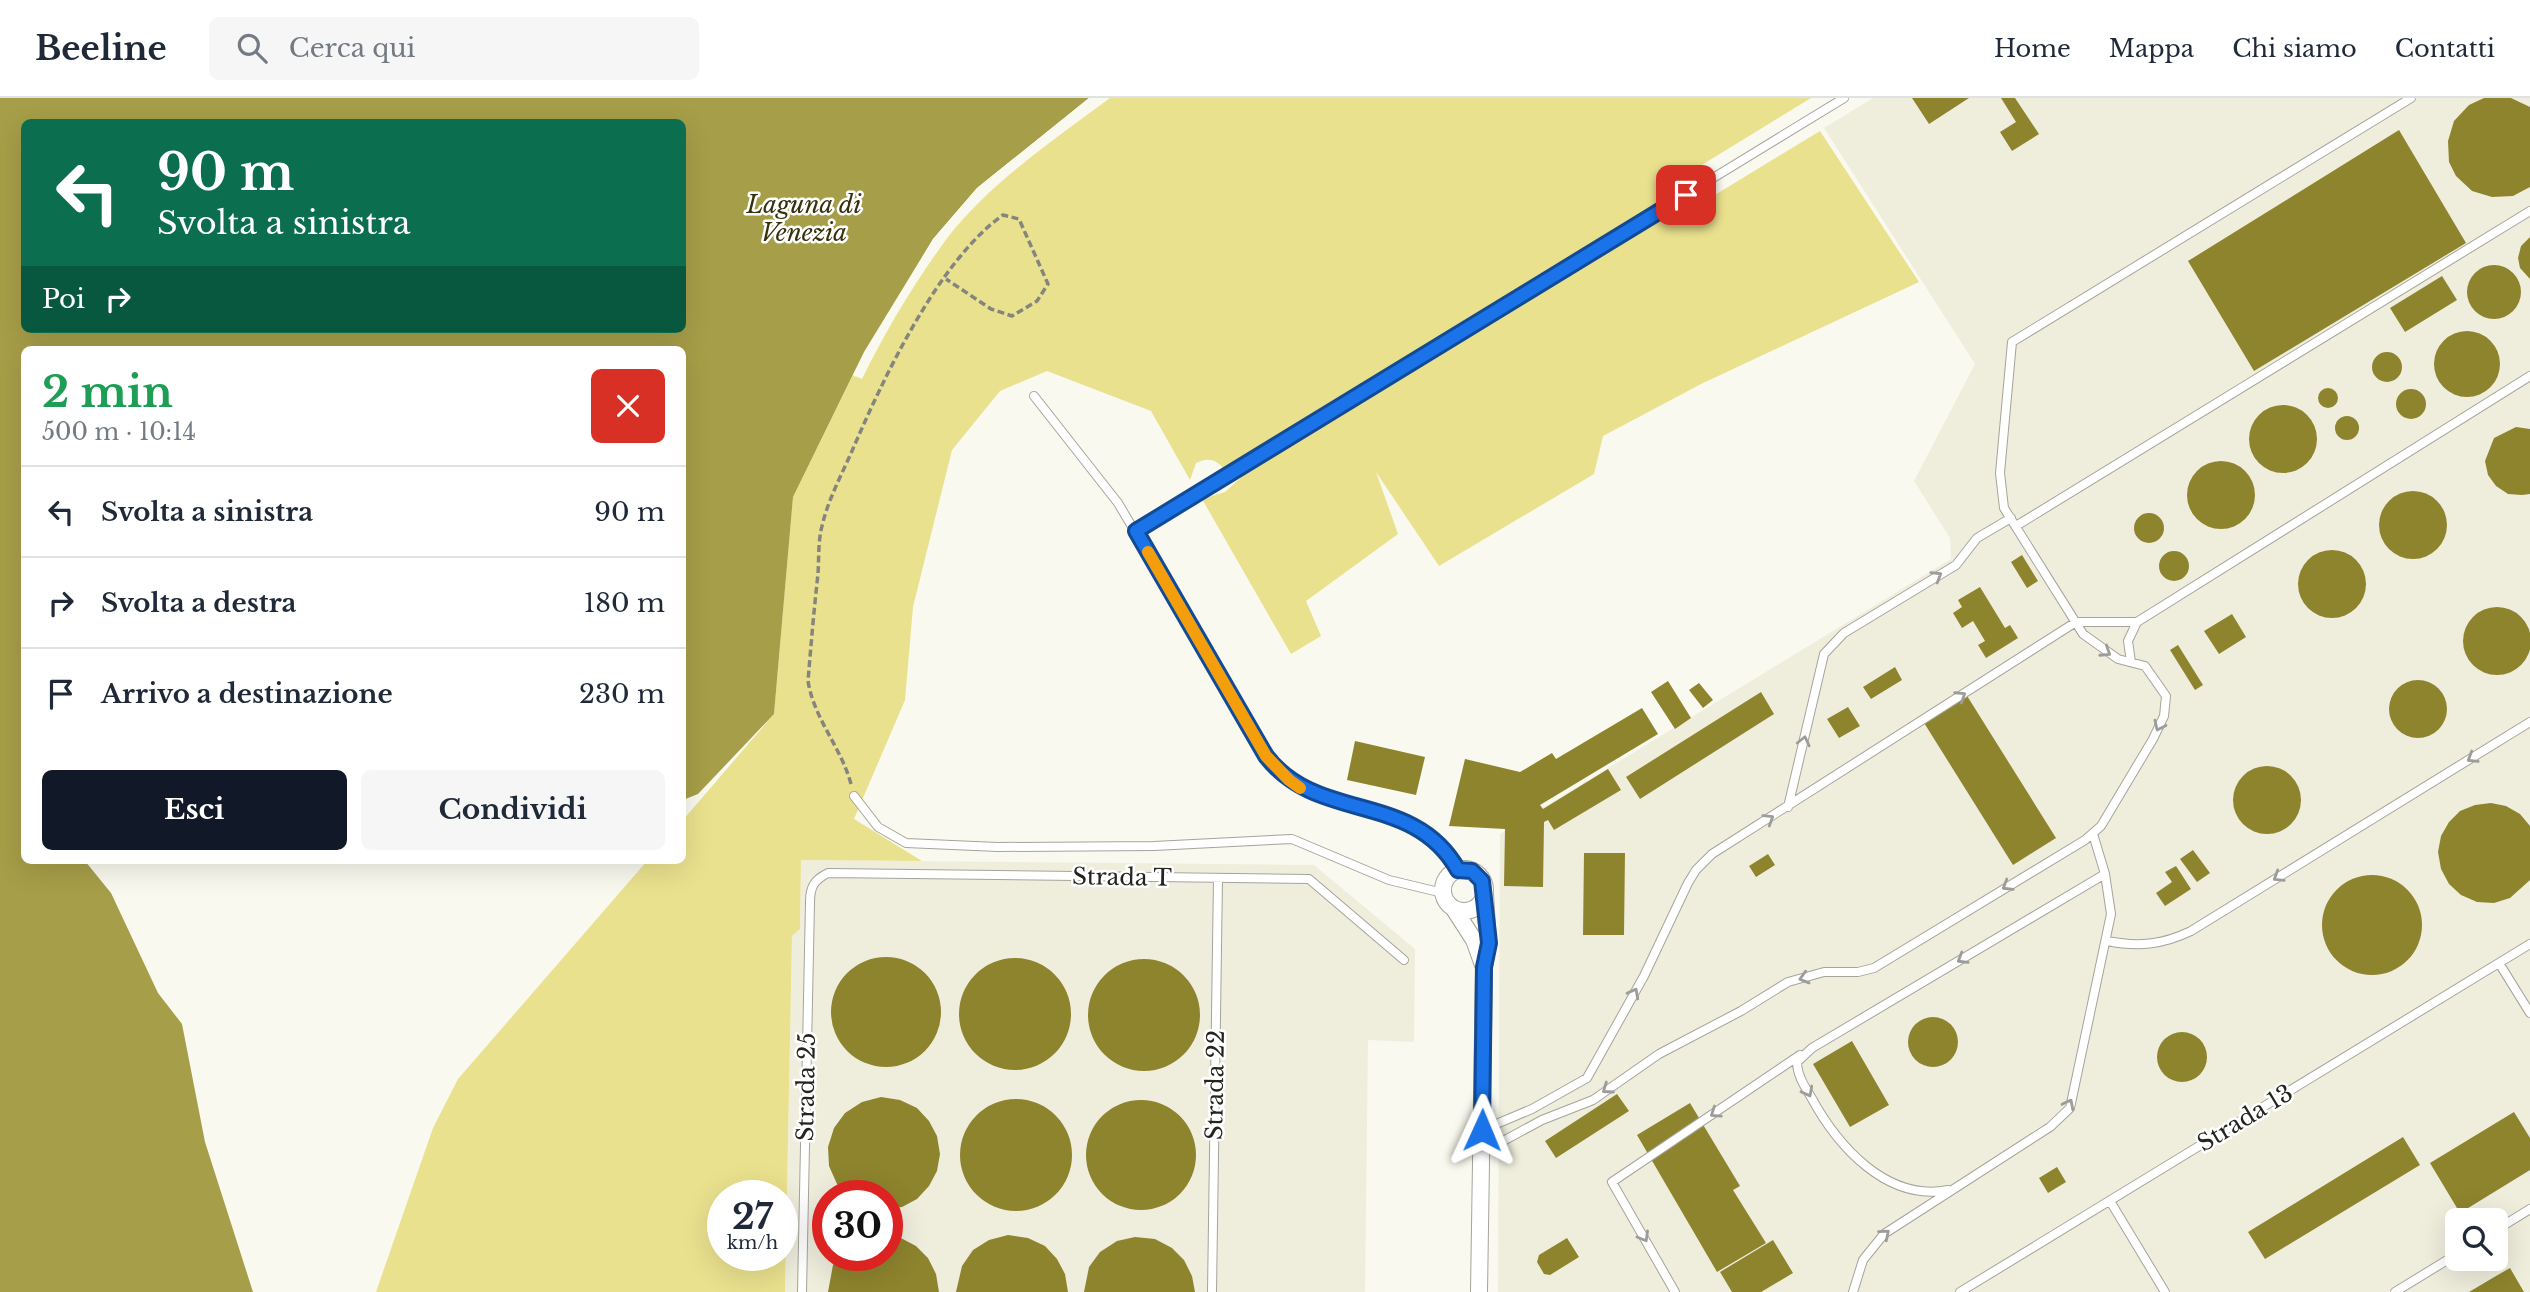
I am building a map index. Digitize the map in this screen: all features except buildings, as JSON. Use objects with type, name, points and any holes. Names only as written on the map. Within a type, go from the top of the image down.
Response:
[{"type":"street","points":[[1479,1292],[1484,967],[1489,943],[1485,894],[1478,875],[1458,870],[1446,879],[1443,893],[1474,940],[1484,967]]},
{"type":"street","points":[[1454,909],[1473,909],[1485,894]]},
{"type":"lane","points":[[1136,531],[1844,98]]},
{"type":"lane","points":[[1481,1153],[1542,1120],[1592,1100],[1659,1054],[1741,1011],[1788,982],[1824,972],[1858,972],[1874,968],[2093,834],[2101,826],[2164,716],[2166,696],[2145,666],[2118,659],[2095,645],[2076,622],[2013,522],[2000,491],[2012,342],[2411,98]]},
{"type":"lane","points":[[1788,807],[1824,654],[1844,633],[1956,565],[1977,538],[2013,522],[2530,211]]},
{"type":"lane","points":[[1482,1130],[1532,1110],[1587,1078],[1644,976],[1696,870],[1712,855],[2076,622],[2137,622],[2530,376]]},
{"type":"lane","points":[[1034,396],[1118,503],[1266,756],[1280,773],[1311,793],[1370,808],[1421,831],[1446,852],[1458,870]]},
{"type":"lane","points":[[2131,662],[2128,641],[2137,622]]},
{"type":"lane","points":[[2107,941],[2134,946],[2157,943],[2191,931],[2530,722]]},
{"type":"lane","points":[[854,796],[878,827],[906,843],[925,846],[1141,846],[1292,839],[1389,880],[1443,893]]},
{"type":"lane","points":[[1853,1292],[1863,1260],[1876,1241],[1948,1189],[2050,1127],[2070,1108],[2111,914],[2105,874],[2093,834]]},
{"type":"lane","name":"Strada T","points":[[813,883],[828,873],[1308,879],[1404,960]]},
{"type":"lane","points":[[1675,1292],[1612,1182],[1812,1048],[2105,874]]},
{"type":"lane","name":"Strada 22","points":[[1212,1292],[1218,878]]},
{"type":"lane","name":"Strada 25","points":[[802,1292],[810,902],[813,883]]},
{"type":"lane","name":"Strada 13","points":[[1960,1292],[2530,944]]},
{"type":"lane","points":[[2499,963],[2530,1013]]},
{"type":"lane","points":[[1812,1048],[1797,1062],[1797,1068],[1821,1114],[1847,1150],[1887,1178],[1919,1189],[1948,1189]]},
{"type":"lane","points":[[2110,1200],[2165,1292]]},
{"type":"lane","points":[[2508,1223],[2530,1209]]},
{"type":"lane","points":[[2395,1292],[2445,1261]]},
{"type":"path","points":[[854,796],[844,760],[811,702],[808,681],[822,527],[884,377],[946,279],[983,229],[1003,215],[1019,219],[1048,284],[1037,301],[1012,316],[991,309],[946,279]]},
{"type":"shaded area","points":[[1110,98],[1811,98],[1674,182],[1684,189],[1224,469],[1212,460],[1200,461],[1196,463],[1190,480],[1151,411],[1047,371],[1000,391],[952,450],[913,607],[905,700],[854,819],[922,861],[801,860],[800,929],[792,936],[787,1180],[707,1180],[707,1271],[785,1271],[785,1292],[376,1292],[433,1128],[458,1079],[644,864],[686,864],[686,817],[774,714],[793,497],[853,375],[862,379],[891,324],[948,237],[1004,180]]},
{"type":"shaded area","points":[[1873,98],[2530,98],[2530,1292],[1498,1292],[1500,834],[1951,559],[1950,538],[1914,481],[1975,364],[1824,128]]},
{"type":"shaded area","points":[[1820,131],[1919,282],[1701,384],[1603,436],[1594,474],[1439,566],[1376,472],[1398,534],[1306,601],[1321,636],[1291,654],[1202,499],[1225,492],[1256,464],[1672,209],[1687,212]]},
{"type":"shaded area","points":[[801,860],[1314,865],[1415,949],[1414,1042],[1368,1040],[1365,1292],[785,1292],[785,1271],[798,1271],[798,1180],[787,1180],[792,936],[800,928]]},
{"type":"water","name":"Laguna di Venezia","points":[[0,98],[1089,98],[977,188],[933,239],[864,352],[793,497],[774,714],[698,794],[686,799],[686,346],[21,346],[21,864],[87,864],[111,893],[158,993],[182,1024],[205,1142],[253,1292],[0,1292]]},
{"type":"pier","points":[[1092,98],[1091,101],[979,190],[936,242],[856,377],[853,375],[933,239],[977,188]]},
{"type":"slow traffic","points":[[1148,552],[1266,756],[1300,788]]},
{"type":"route","points":[[1482,1130],[1484,967],[1489,943],[1485,887],[1482,881],[1472,871],[1458,870],[1446,852],[1421,831],[1401,820],[1370,808],[1311,793],[1280,773],[1266,756],[1136,531],[1686,195]]}]
